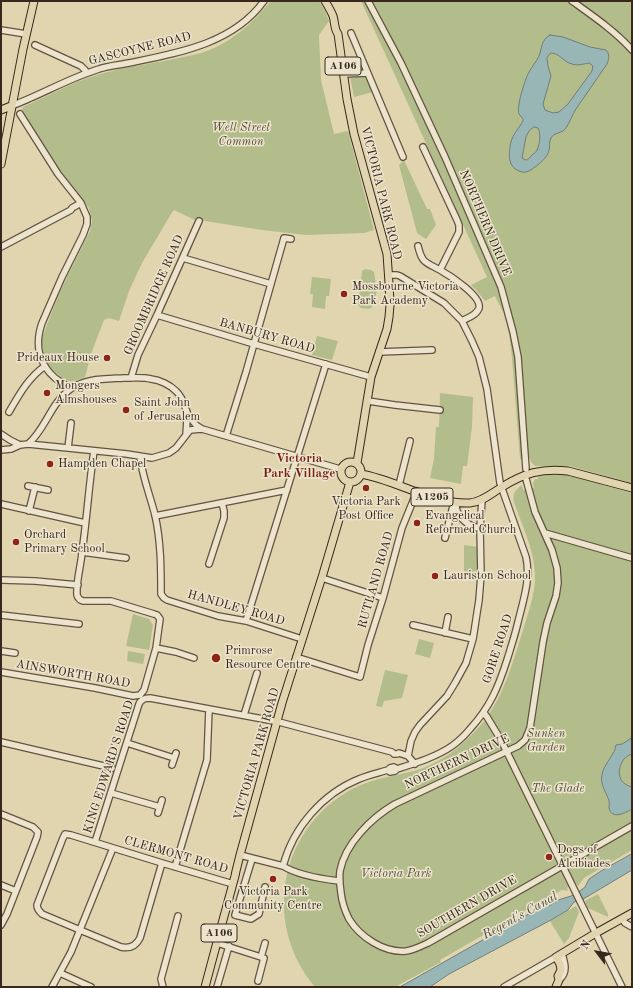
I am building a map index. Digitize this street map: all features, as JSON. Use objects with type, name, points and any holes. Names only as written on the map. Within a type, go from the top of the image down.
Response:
[{"type":"main road","points":[[1,164],[11,106],[34,1]]},
{"type":"main road","name":"VICTORIA PARK ROAD","points":[[325,1],[334,17],[335,29],[336,33],[338,34],[347,99],[354,134],[387,254],[389,275],[390,305],[387,329],[372,377],[357,463]]},
{"type":"main road","points":[[1,110],[11,106]]},
{"type":"main road","points":[[352,461],[357,463],[361,469],[360,478],[346,482],[340,474],[340,469],[345,463],[352,461]]},
{"type":"main road","name":"A1205","points":[[361,474],[436,498],[455,502],[471,503],[482,500],[501,487],[526,474],[555,470],[578,473],[632,488]]},
{"type":"main road","name":"VICTORIA PARK ROAD","points":[[205,987],[277,721],[322,578],[350,482]]},
{"type":"main road","points":[[558,983],[558,976],[561,970],[559,955],[632,913]]},
{"type":"street","name":"GASCOYNE ROAD","points":[[11,106],[86,73],[173,53],[198,46],[218,38],[231,32],[249,19],[264,1]]},
{"type":"street","name":"NORTHERN DRIVE","points":[[368,1],[401,63],[501,287],[514,332],[518,358],[526,469]]},
{"type":"street","points":[[572,1],[610,29],[632,50]]},
{"type":"street","points":[[1,30],[26,34]]},
{"type":"street","points":[[351,33],[402,157]]},
{"type":"street","points":[[35,45],[81,66],[86,73]]},
{"type":"street","points":[[344,74],[367,73]]},
{"type":"street","points":[[21,115],[58,174],[81,203],[87,218],[87,224],[83,235],[62,277],[40,330],[38,346],[39,352],[50,374],[70,389]]},
{"type":"street","points":[[423,147],[457,220],[459,229],[458,236],[440,270]]},
{"type":"street","points":[[1,247],[71,210],[81,203]]},
{"type":"street","name":"GROOMBRIDGE ROAD","points":[[131,378],[138,355],[199,221]]},
{"type":"street","points":[[226,436],[246,372],[284,238],[291,239]]},
{"type":"street","points":[[418,246],[424,262],[440,270],[475,296],[479,308],[477,312],[462,322]]},
{"type":"street","points":[[183,258],[271,284]]},
{"type":"street","name":"GORE ROAD","points":[[282,866],[299,829],[332,794],[358,779],[388,770],[390,772],[395,772],[397,769],[432,757],[453,745],[484,713],[494,696],[515,637],[526,588],[528,566],[501,487],[487,389],[479,358],[472,341],[462,322],[437,298],[400,276],[389,275]]},
{"type":"street","name":"BANBURY ROAD","points":[[157,315],[372,377]]},
{"type":"street","points":[[379,352],[432,350]]},
{"type":"street","points":[[246,621],[326,364]]},
{"type":"street","points":[[8,412],[26,383],[45,366]]},
{"type":"street","points":[[28,444],[35,437],[59,401],[70,389],[77,385],[91,381],[131,378],[152,379],[175,390],[183,402],[188,415],[196,425],[202,429],[340,469]]},
{"type":"street","points":[[368,401],[440,410]]},
{"type":"street","points":[[186,435],[188,415]]},
{"type":"street","points":[[68,448],[71,423]]},
{"type":"street","points":[[1,450],[28,444],[152,458],[169,453],[176,448],[190,430],[202,429]]},
{"type":"street","points":[[1,434],[20,445]]},
{"type":"street","points":[[35,437],[36,441],[40,445]]},
{"type":"street","points":[[399,485],[410,441]]},
{"type":"street","points":[[1,580],[35,581],[78,585],[94,451]]},
{"type":"street","points":[[140,456],[146,485],[155,516],[287,490]]},
{"type":"street","name":"NORTHERN DRIVE","points":[[339,881],[342,862],[354,841],[369,823],[385,810],[507,752],[521,744],[527,737],[543,642],[547,623],[556,596],[558,582],[557,568],[552,550],[535,512],[526,480]]},
{"type":"street","points":[[28,486],[48,490]]},
{"type":"street","points":[[30,511],[35,487]]},
{"type":"street","name":"RUTLAND ROAD","points":[[296,657],[360,677],[402,528],[417,491]]},
{"type":"street","points":[[415,764],[408,756],[411,741],[415,732],[447,696],[466,663],[472,640],[482,575],[480,528],[482,500]]},
{"type":"street","points":[[455,502],[459,516],[474,527],[480,528]]},
{"type":"street","points":[[445,538],[455,502]]},
{"type":"street","points":[[209,564],[224,518],[222,503]]},
{"type":"street","points":[[1,504],[85,524]]},
{"type":"street","name":"HANDLEY ROAD","points":[[155,516],[160,543],[161,594],[164,598],[218,616],[246,621],[302,639]]},
{"type":"street","points":[[545,533],[632,558]]},
{"type":"street","points":[[82,552],[126,558]]},
{"type":"street","points":[[322,578],[383,598]]},
{"type":"street","name":"KING EDWARD'S ROAD","points":[[78,585],[78,597],[81,601],[111,601],[157,615],[160,619],[156,648],[145,688],[95,842]]},
{"type":"street","points":[[1,615],[79,624]]},
{"type":"street","points":[[445,633],[448,617]]},
{"type":"street","points":[[413,625],[472,640]]},
{"type":"street","points":[[156,648],[176,652],[194,658]]},
{"type":"street","points":[[1,651],[15,653]]},
{"type":"street","name":"AINSWORTH ROAD","points":[[1,672],[277,721],[392,752],[397,751],[408,756]]},
{"type":"street","points":[[244,715],[257,673]]},
{"type":"street","points":[[175,867],[207,760],[209,709]]},
{"type":"street","points":[[484,713],[507,752],[622,987]]},
{"type":"street","points":[[1,742],[112,768]]},
{"type":"street","points":[[127,743],[175,755],[172,765]]},
{"type":"street","points":[[111,792],[159,810],[162,800]]},
{"type":"street","points":[[1,814],[32,827],[37,832],[37,836],[16,891],[1,925]]},
{"type":"street","name":"SOUTHERN DRIVE","points":[[339,881],[344,906],[349,919],[356,928],[366,937],[382,946],[393,950],[412,950],[428,943],[632,826]]},
{"type":"street","name":"CLERMONT ROAD","points":[[80,930],[42,914],[37,908],[37,904],[64,835],[68,834],[233,884]]},
{"type":"street","points":[[52,987],[80,930],[113,848]]},
{"type":"street","points":[[240,855],[282,866],[310,876],[339,881]]},
{"type":"street","points":[[252,859],[236,915],[251,919],[258,914],[265,887]]},
{"type":"street","points":[[80,930],[121,947],[130,948],[136,944],[140,938],[162,863]]},
{"type":"street","points":[[1,885],[16,891]]},
{"type":"street","points":[[163,987],[161,979],[178,916]]},
{"type":"street","points":[[622,919],[625,923],[632,927]]},
{"type":"street","points":[[217,943],[264,958],[258,981]]},
{"type":"street","points":[[261,957],[265,943]]},
{"type":"street","points":[[217,987],[229,946]]},
{"type":"street","points":[[504,987],[559,955]]},
{"type":"street","points":[[60,973],[91,987]]},
{"type":"green space","name":"Well Street Common","points":[[271,1],[319,1],[325,11],[329,21],[319,35],[321,80],[334,134],[348,131],[374,230],[364,233],[306,235],[195,220],[174,210],[142,263],[129,291],[119,321],[109,318],[104,320],[91,354],[85,377],[72,382],[65,379],[53,370],[45,358],[42,343],[43,335],[66,279],[90,231],[92,221],[89,208],[48,154],[21,111],[23,107],[97,75],[210,50],[226,42],[240,32]]},
{"type":"green space","points":[[361,1],[632,1],[632,483],[569,466],[535,466],[531,462],[530,458],[520,459],[512,358],[509,333],[504,314],[495,296],[485,301],[471,285],[487,277]]},
{"type":"green space","points":[[366,75],[373,92],[354,97],[350,76]]},
{"type":"green space","points":[[404,160],[427,209],[430,209],[436,225],[426,239],[417,233],[399,165]]},
{"type":"green space","points":[[365,269],[374,272],[377,291],[372,307],[369,309],[361,308],[358,305],[362,271]]},
{"type":"green space","points":[[312,277],[331,279],[329,296],[326,296],[325,309],[312,307],[313,294],[310,294]]},
{"type":"green space","points":[[317,336],[338,341],[332,360],[312,355]]},
{"type":"green space","points":[[440,393],[473,397],[472,427],[467,466],[463,466],[461,484],[430,478],[434,459],[436,427],[439,427]]},
{"type":"green space","name":"Victoria Park","points":[[545,475],[568,475],[632,493],[632,850],[584,878],[578,886],[575,883],[567,888],[568,891],[562,890],[549,897],[440,960],[441,962],[395,987],[315,987],[299,963],[288,936],[284,909],[286,882],[293,855],[306,831],[324,810],[347,792],[371,781],[418,770],[437,762],[462,744],[489,715],[502,691],[510,670],[530,609],[535,582],[533,557],[513,499],[514,494],[522,485],[523,490],[534,488],[533,483],[535,479]]},
{"type":"green space","points":[[464,545],[478,547],[477,572],[464,572]]},
{"type":"green space","points":[[133,614],[149,619],[153,625],[149,650],[126,646]]},
{"type":"green space","points":[[419,639],[434,643],[430,658],[415,654]]},
{"type":"green space","points":[[128,651],[145,654],[143,664],[127,661]]},
{"type":"green space","points":[[385,670],[408,675],[402,698],[384,701],[382,707],[376,706]]},
{"type":"green space","points":[[598,894],[608,917],[588,908],[585,901]]},
{"type":"green space","points":[[576,906],[579,912],[569,938],[564,944],[550,921]]},
{"type":"water","points":[[550,35],[563,37],[590,47],[606,50],[609,58],[607,64],[576,109],[566,128],[552,136],[545,158],[531,170],[522,172],[514,168],[510,161],[510,146],[513,136],[523,121],[518,111],[525,81],[539,56],[543,42]],"holes":[[[551,53],[557,54],[574,65],[589,63],[593,66],[592,71],[568,104],[559,112],[553,113],[545,110],[543,104],[551,76],[547,58]],[[534,127],[538,128],[539,130],[539,145],[536,152],[528,160],[526,160],[522,158],[526,137],[529,131]]]},
{"type":"water","points":[[632,738],[632,754],[621,763],[619,772],[621,780],[632,787],[632,809],[616,815],[611,812],[609,808],[609,801],[602,781],[603,772],[616,745],[622,744]]},
{"type":"water","points":[[632,854],[632,870],[585,898],[574,902],[568,910],[551,920],[449,974],[430,987],[400,987],[546,904],[549,906],[558,900],[571,896],[580,891],[585,887],[589,879]]},
{"type":"place","name":"Mossbourne Victoria Park Academy","points":[[344,294]]},
{"type":"place","name":"Prideaux House","points":[[107,358]]},
{"type":"place","name":"Mongers Almshouses","points":[[47,393]]},
{"type":"place","name":"Saint John of Jerusalem","points":[[126,410]]},
{"type":"place","name":"Hampden Chapel","points":[[50,464]]},
{"type":"place","name":"Victoria Park Post Office","points":[[366,488]]},
{"type":"place","name":"Evangelical Reformed Church","points":[[417,523]]},
{"type":"place","name":"Orchard Primary School","points":[[16,542]]},
{"type":"place","name":"Lauriston School","points":[[435,576]]},
{"type":"place","name":"Primrose Resource Centre","points":[[216,658]]},
{"type":"place","name":"Dogs of Alcibiades","points":[[549,857]]},
{"type":"place","name":"Victoria Park Community Centre","points":[[273,879]]},
{"type":"district","name":"Victoria Park Village","points":[[299,466]]},
{"type":"park label","name":"Sunken Garden","points":[[546,741]]},
{"type":"park label","name":"The Glade","points":[[558,789]]},
{"type":"water label","name":"Regent's Canal","points":[[520,916]]}]
